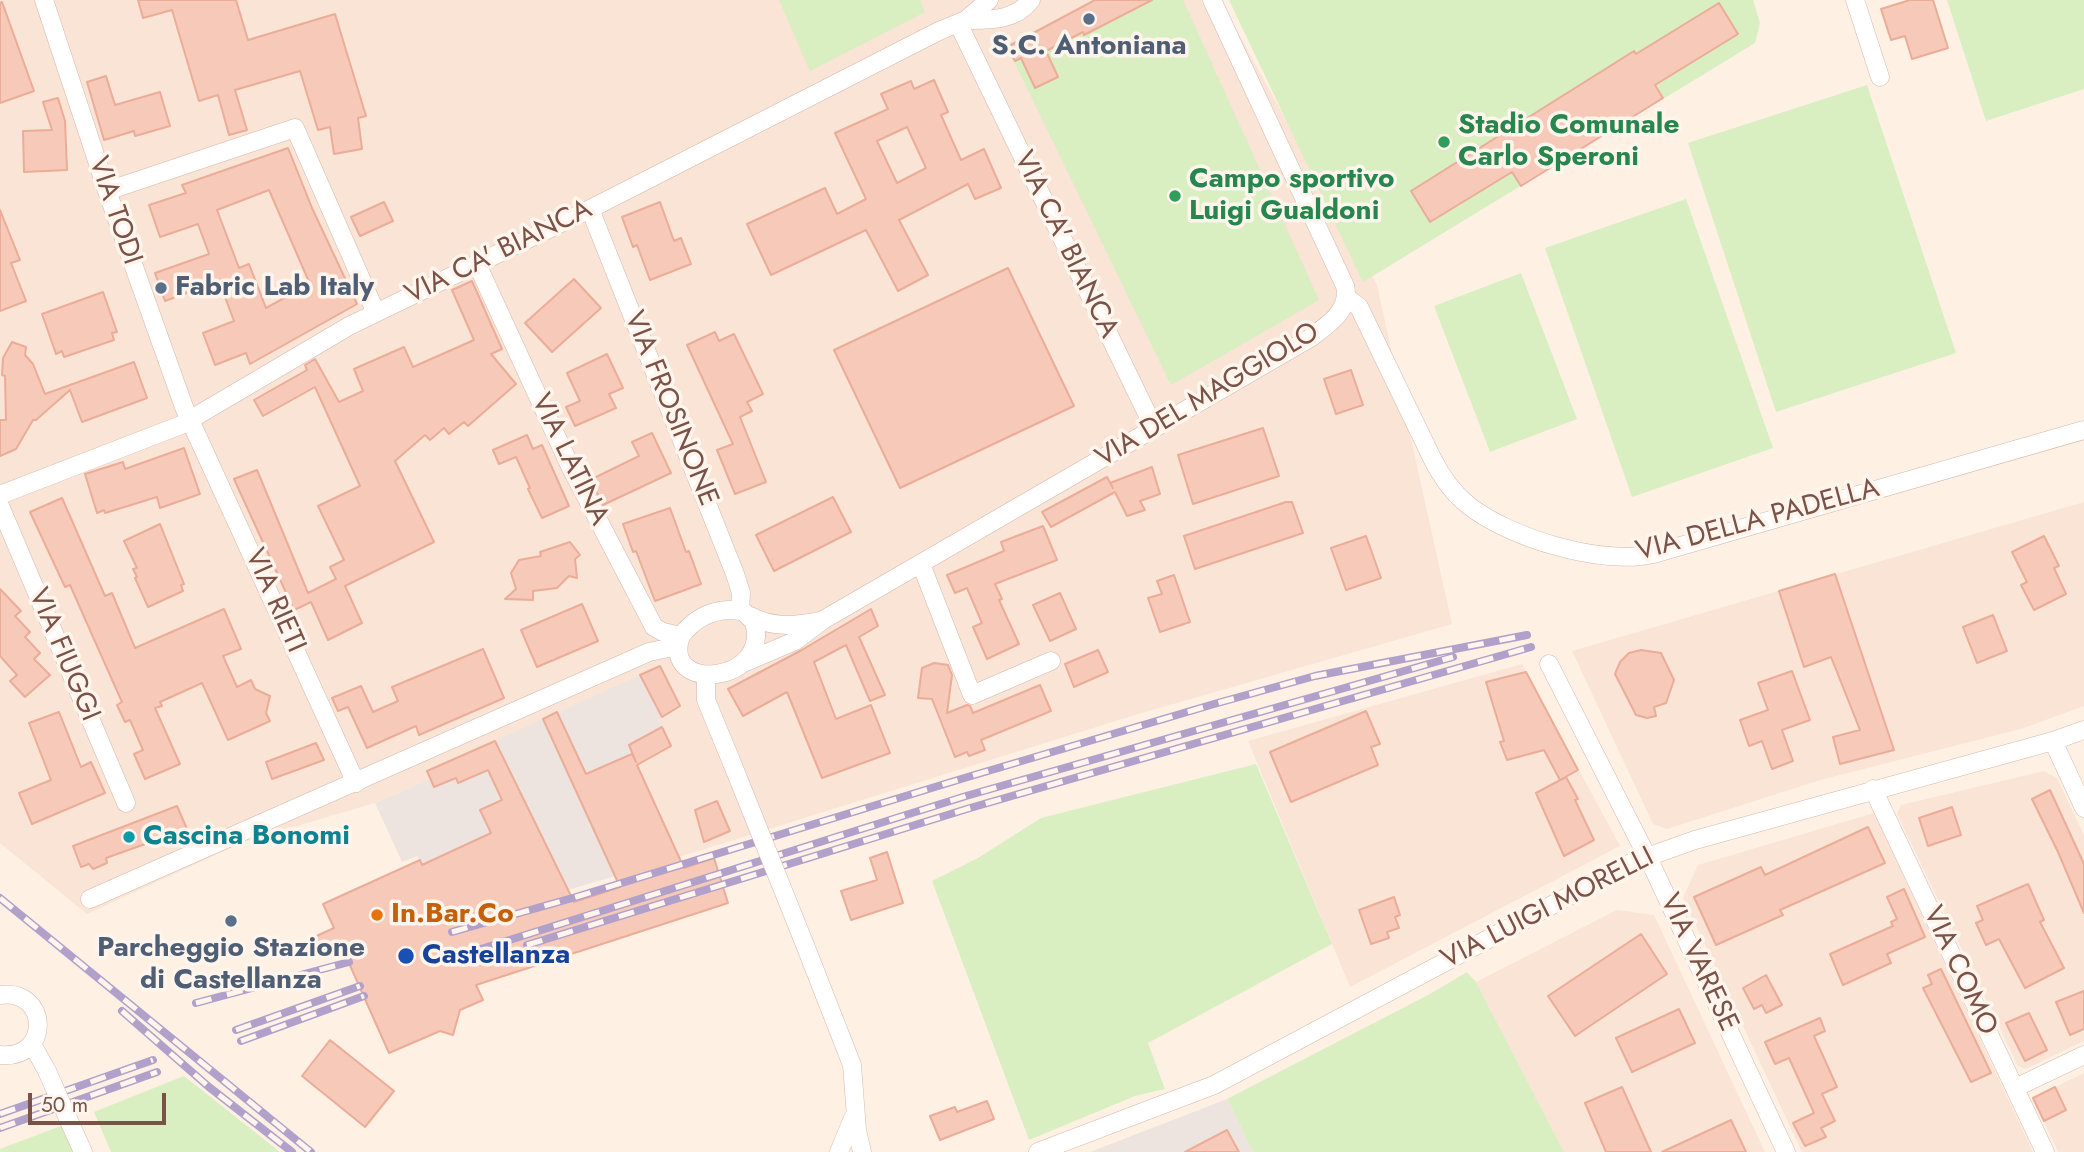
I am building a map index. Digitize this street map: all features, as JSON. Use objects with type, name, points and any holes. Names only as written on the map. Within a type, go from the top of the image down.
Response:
[{"type":"street","name":"VIA TODI","points":[[44,0],[107,191],[191,419]]},
{"type":"street","name":"VIA CA' BIANCA","points":[[0,495],[191,419],[341,330],[590,209],[962,22],[989,0]]},
{"type":"street","name":"VIA CA' BIANCA","points":[[962,22],[1004,18],[1021,10],[1031,0]]},
{"type":"street","points":[[1212,0],[1330,250],[1346,288],[1346,297]]},
{"type":"street","points":[[1855,0],[1880,77]]},
{"type":"street","name":"VIA CA' BIANCA","points":[[962,22],[1154,428]]},
{"type":"street","points":[[107,191],[295,128],[376,313]]},
{"type":"street","name":"VIA FROSINONE","points":[[590,209],[737,580],[745,613]]},
{"type":"street","name":"VIA LATINA","points":[[477,264],[570,466],[654,627],[680,641]]},
{"type":"street","name":"VIA DEL MAGGIOLO","points":[[741,664],[795,641],[822,620],[1310,338],[1337,316],[1346,297]]},
{"type":"street","name":"VIA DELLA PADELLA","points":[[1346,297],[1359,307],[1432,458],[1456,494],[1474,510],[1511,529],[1584,553],[1625,557],[1653,554],[2084,430]]},
{"type":"street","name":"VIA RIETI","points":[[191,419],[356,783]]},
{"type":"street","name":"VIA FIUGGI","points":[[0,506],[126,803]]},
{"type":"street","points":[[922,564],[972,695],[1051,661]]},
{"type":"street","points":[[90,900],[649,652],[680,641],[694,623],[712,613],[745,613],[757,630],[751,653],[741,664],[719,674],[692,672],[684,666],[679,657],[680,641]]},
{"type":"street","name":"VIA DEL MAGGIOLO","points":[[745,613],[764,622],[783,626],[822,620]]},
{"type":"street","name":"VIA VARESE","points":[[1549,664],[1647,856],[1786,1152]]},
{"type":"street","points":[[706,674],[706,700],[849,1053],[862,1152]]},
{"type":"street","name":"VIA LUIGI MORELLI","points":[[1038,1152],[1214,1085],[1605,874],[1647,856],[2084,730]]},
{"type":"street","points":[[2053,741],[2084,808]]},
{"type":"street","name":"VIA COMO","points":[[1874,789],[2045,1152]]},
{"type":"street","points":[[0,1055],[18,1054],[32,1044],[38,1024],[37,1014],[23,998],[1,992]]},
{"type":"street","points":[[32,1044],[83,1152]]},
{"type":"street","points":[[2015,1088],[2084,1055]]},
{"type":"street","points":[[839,1152],[855,1112]]},
{"type":"shaded area","points":[[0,0],[1220,0],[1377,285],[1452,624],[1135,715],[679,857],[637,765],[671,746],[657,719],[496,741],[502,757],[458,783],[455,778],[434,787],[430,779],[375,803],[246,841],[87,914],[0,843]]},
{"type":"shaded area","points":[[2084,502],[2084,706],[2021,729],[1824,779],[1667,829],[1653,824],[1572,651]]},
{"type":"shaded area","points":[[1522,664],[1620,846],[1350,987],[1248,741]]},
{"type":"shaded area","points":[[660,666],[680,706],[658,719],[671,746],[637,765],[679,857],[568,890],[438,900],[417,856],[402,862],[375,803],[430,779],[435,787],[456,778],[458,783],[502,757],[495,741]]},
{"type":"shaded area","points":[[2044,771],[2057,778],[2084,835],[2084,1041],[2026,1069],[2018,1066],[1897,814],[1901,805]]},
{"type":"shaded area","points":[[1874,813],[2033,1152],[1802,1152],[1683,898],[1698,865]]},
{"type":"shaded area","points":[[1617,910],[1654,915],[1765,1152],[1564,1152],[1476,982]]},
{"type":"shaded area","points":[[2084,1073],[2084,1152],[2058,1152],[2033,1098]]},
{"type":"shaded area","points":[[1227,1099],[1253,1152],[1090,1152]]},
{"type":"green space","points":[[779,0],[920,0],[925,12],[810,71]]},
{"type":"green space","name":"Campo sportivo Luigi Gualdoni","points":[[1095,0],[1183,0],[1319,300],[1171,385],[1007,47]]},
{"type":"green space","name":"Stadio Comunale Carlo Speroni","points":[[1229,0],[1753,0],[1760,23],[1755,43],[1363,282]]},
{"type":"green space","points":[[1947,0],[2084,0],[2084,89],[1986,121]]},
{"type":"green space","points":[[1867,85],[1956,353],[1776,412],[1688,143]]},
{"type":"green space","points":[[1686,199],[1773,448],[1632,497],[1545,248]]},
{"type":"green space","points":[[1521,273],[1577,419],[1490,452],[1434,306]]},
{"type":"green space","points":[[1256,764],[1332,944],[1148,1043],[1165,1089],[1135,1096],[1029,1140],[932,881],[978,858],[1041,818]]},
{"type":"green space","points":[[1467,972],[1476,982],[1564,1152],[1253,1152],[1227,1099]]},
{"type":"green space","points":[[184,1076],[280,1152],[111,1152],[94,1112]]},
{"type":"green space","points":[[61,1126],[73,1152],[0,1152],[0,1149]]},
{"type":"building","points":[[138,0],[236,0],[248,40],[335,14],[366,116],[358,118],[362,149],[334,154],[330,127],[318,130],[300,71],[235,90],[247,130],[229,135],[218,95],[199,101],[172,10],[143,18]]},
{"type":"building","points":[[1095,0],[1152,0],[1046,51],[1058,77],[1035,88],[1021,58],[1015,61],[1007,47]]},
{"type":"building","points":[[1910,0],[1933,0],[1948,48],[1912,59],[1905,36],[1891,40],[1881,9]]},
{"type":"building","points":[[2,2],[34,91],[0,103],[0,3]]},
{"type":"building","points":[[1719,3],[1738,34],[1655,85],[1663,98],[1521,186],[1512,172],[1430,222],[1411,191],[1634,51],[1636,54]]},
{"type":"building","points":[[106,76],[115,105],[160,92],[170,126],[135,136],[134,131],[104,140],[87,82]]},
{"type":"building","points":[[934,80],[948,112],[941,115],[961,160],[984,149],[1001,188],[975,199],[968,184],[899,220],[928,275],[898,291],[866,230],[771,275],[747,224],[825,188],[837,214],[866,199],[835,133],[888,109],[881,94],[911,81],[914,89]],"holes":[[[907,127],[926,168],[897,183],[877,141]]]},
{"type":"building","points":[[58,98],[65,121],[67,170],[24,172],[23,131],[52,130],[43,102]]},
{"type":"building","points":[[288,148],[312,208],[357,304],[250,364],[246,353],[215,365],[203,333],[234,321],[219,281],[165,301],[155,273],[209,254],[198,224],[160,237],[149,205],[186,193],[182,185]],"holes":[[[269,190],[310,284],[266,308],[249,264],[239,268],[217,210]]]},
{"type":"building","points":[[384,202],[393,221],[360,236],[351,217]]},
{"type":"building","points":[[660,202],[674,241],[681,238],[691,264],[650,280],[637,245],[633,247],[622,217]]},
{"type":"building","points":[[0,210],[20,260],[11,263],[26,301],[0,311]]},
{"type":"building","points":[[1008,268],[1074,406],[900,488],[834,350]]},
{"type":"building","points":[[574,279],[601,308],[552,352],[525,323]]},
{"type":"building","points":[[472,281],[502,349],[491,354],[516,384],[468,426],[464,422],[449,434],[444,428],[430,440],[425,435],[395,461],[434,542],[345,586],[362,623],[328,640],[311,602],[294,610],[234,479],[257,470],[308,593],[336,579],[330,567],[344,560],[318,506],[360,486],[315,387],[263,416],[254,400],[307,370],[305,365],[315,359],[339,402],[363,391],[354,369],[404,347],[413,367],[474,340],[452,290]]},
{"type":"building","points":[[103,292],[117,332],[112,333],[114,340],[64,357],[62,351],[56,354],[42,314]]},
{"type":"building","points":[[715,332],[719,341],[734,334],[763,394],[747,402],[752,411],[740,417],[766,482],[735,494],[717,450],[733,444],[687,345]]},
{"type":"building","points":[[12,342],[26,347],[25,355],[33,364],[45,394],[134,362],[147,398],[82,422],[70,390],[33,420],[16,449],[0,456],[0,420],[6,420],[3,358]]},
{"type":"building","points":[[607,354],[623,388],[609,394],[616,408],[575,426],[566,407],[580,401],[567,373]]},
{"type":"building","points":[[1351,370],[1363,405],[1336,414],[1324,379]]},
{"type":"building","points":[[1263,428],[1279,476],[1193,504],[1178,455]]},
{"type":"building","points":[[652,433],[671,473],[603,505],[590,480],[639,456],[632,442]]},
{"type":"building","points":[[527,435],[533,449],[542,445],[569,506],[542,518],[516,457],[499,464],[493,450]]},
{"type":"building","points":[[184,448],[200,494],[160,508],[157,497],[97,513],[85,474],[123,462],[125,469]]},
{"type":"building","points":[[1152,467],[1160,494],[1140,501],[1145,510],[1127,516],[1115,492],[1051,527],[1042,512],[1107,477],[1110,483]]},
{"type":"building","points":[[833,497],[851,532],[774,571],[756,535]]},
{"type":"building","points":[[62,498],[105,596],[112,593],[135,648],[224,609],[241,649],[223,656],[237,687],[251,680],[255,689],[270,696],[266,713],[270,721],[228,740],[202,683],[160,702],[162,706],[155,708],[180,764],[145,779],[134,754],[143,750],[130,720],[125,722],[117,705],[122,702],[70,585],[65,587],[30,512]]},
{"type":"building","points":[[1292,502],[1303,533],[1195,569],[1184,536]]},
{"type":"building","points":[[670,508],[701,584],[655,601],[623,524]]},
{"type":"building","points":[[160,524],[184,584],[181,585],[183,591],[148,607],[135,578],[137,577],[133,569],[137,568],[124,541]]},
{"type":"building","points":[[1043,526],[1057,560],[995,584],[1002,599],[999,600],[1019,644],[987,659],[973,627],[982,623],[967,588],[955,593],[947,575],[1004,551],[1001,542]]},
{"type":"building","points":[[1366,536],[1381,578],[1346,590],[1331,548]]},
{"type":"building","points":[[2044,536],[2059,566],[2054,568],[2066,594],[2034,610],[2021,585],[2027,582],[2012,552]]},
{"type":"building","points":[[570,542],[580,555],[575,559],[577,578],[569,576],[557,588],[533,591],[533,600],[505,599],[516,589],[511,573],[519,560],[541,556],[540,552]]},
{"type":"building","points":[[1835,574],[1894,750],[1840,764],[1833,737],[1860,730],[1831,657],[1804,667],[1779,591]]},
{"type":"building","points":[[1174,575],[1190,622],[1160,632],[1148,598],[1162,594],[1157,581]]},
{"type":"building","points":[[0,589],[21,611],[15,616],[30,632],[25,637],[40,653],[34,659],[50,675],[25,697],[10,681],[17,675],[0,656]]},
{"type":"building","points":[[1060,593],[1076,629],[1050,641],[1033,605]]},
{"type":"building","points":[[582,604],[598,641],[537,667],[521,630]]},
{"type":"building","points":[[871,609],[878,626],[859,637],[885,695],[870,701],[846,645],[814,662],[836,719],[871,705],[890,753],[822,778],[787,692],[743,716],[728,689]]},
{"type":"building","points":[[1993,615],[2007,651],[1977,663],[1963,627]]},
{"type":"building","points":[[483,649],[504,698],[419,735],[416,726],[367,748],[348,707],[338,711],[332,698],[361,686],[373,712],[398,701],[392,687]]},
{"type":"building","points":[[1098,650],[1108,672],[1074,687],[1065,664]]},
{"type":"building","points":[[1641,650],[1661,653],[1674,680],[1666,703],[1654,707],[1656,716],[1647,718],[1636,715],[1615,674],[1620,662],[1629,653]]},
{"type":"building","points":[[934,663],[948,665],[952,675],[947,713],[967,705],[973,713],[1040,685],[1051,711],[981,740],[985,750],[969,756],[967,752],[955,757],[932,699],[918,698],[922,668]]},
{"type":"building","points":[[660,666],[680,706],[662,717],[640,675]]},
{"type":"building","points":[[1792,671],[1810,720],[1782,730],[1793,761],[1772,769],[1762,741],[1749,746],[1740,720],[1768,710],[1758,683]]},
{"type":"building","points":[[1526,672],[1578,770],[1560,780],[1544,750],[1507,760],[1500,742],[1504,741],[1486,682]]},
{"type":"building","points":[[1366,711],[1380,744],[1371,747],[1378,765],[1291,802],[1270,752]]},
{"type":"building","points":[[59,712],[81,767],[91,762],[105,793],[32,824],[19,793],[51,780],[29,723]]},
{"type":"building","points":[[557,712],[586,774],[632,754],[636,762],[629,745],[662,727],[671,746],[637,765],[684,868],[714,858],[728,903],[476,985],[483,1000],[460,1010],[453,1035],[440,1031],[389,1053],[340,943],[316,954],[310,939],[334,928],[323,904],[420,860],[422,865],[491,833],[480,810],[502,800],[488,770],[458,783],[456,778],[434,787],[427,771],[495,741],[574,902],[620,887],[543,719]]},
{"type":"building","points":[[316,743],[324,760],[272,779],[266,762]]},
{"type":"building","points":[[1566,777],[1594,840],[1564,856],[1536,793]]},
{"type":"building","points":[[2050,790],[2084,864],[2084,913],[2032,799]]},
{"type":"building","points":[[717,801],[730,831],[704,842],[695,810]]},
{"type":"building","name":"Cascina Bonomi","points":[[177,806],[187,829],[106,858],[107,863],[93,869],[89,864],[81,867],[73,846]]},
{"type":"building","points":[[1952,807],[1961,835],[1928,846],[1919,818]]},
{"type":"building","points":[[1868,827],[1885,863],[1780,910],[1783,915],[1716,945],[1694,897],[1761,867],[1765,875]]},
{"type":"building","points":[[887,852],[903,903],[851,920],[841,891],[877,880],[870,858]]},
{"type":"building","points":[[2028,884],[2044,920],[2040,922],[2064,968],[2025,988],[1999,939],[1986,945],[1976,923],[1983,920],[1977,906]]},
{"type":"building","points":[[1904,889],[1925,937],[1887,954],[1891,963],[1843,985],[1830,954],[1893,926],[1891,922],[1897,919],[1887,897]]},
{"type":"building","points":[[1394,897],[1400,915],[1395,917],[1399,928],[1387,932],[1389,938],[1371,944],[1359,910]]},
{"type":"building","points":[[1641,934],[1667,974],[1575,1036],[1548,996]]},
{"type":"building","points":[[1941,969],[1991,1073],[1971,1082],[1923,988],[1932,984],[1928,975]]},
{"type":"building","points":[[1766,975],[1782,1005],[1766,1013],[1762,1005],[1754,1009],[1743,988]]},
{"type":"building","points":[[2084,991],[2084,1029],[2070,1035],[2056,1002]]},
{"type":"building","points":[[1679,1009],[1695,1043],[1632,1072],[1616,1038]]},
{"type":"building","points":[[2029,1013],[2047,1050],[2025,1061],[2006,1023]]},
{"type":"building","points":[[1820,1018],[1825,1031],[1814,1036],[1837,1087],[1822,1094],[1835,1121],[1821,1128],[1826,1137],[1805,1146],[1793,1123],[1814,1113],[1789,1058],[1775,1064],[1765,1042]]},
{"type":"building","points":[[330,1040],[394,1091],[365,1127],[302,1076]]},
{"type":"building","points":[[1622,1087],[1651,1152],[1606,1152],[1585,1103]]},
{"type":"building","points":[[2055,1087],[2066,1110],[2044,1121],[2033,1098]]},
{"type":"building","points":[[987,1101],[994,1119],[940,1140],[930,1116],[955,1107],[957,1112]]},
{"type":"building","points":[[1731,1120],[1746,1152],[1662,1152]]},
{"type":"building","points":[[1227,1130],[1239,1152],[1185,1152]]},
{"type":"railway","points":[[452,932],[1315,676],[1527,635]]},
{"type":"railway","points":[[527,945],[970,808],[1531,647]]},
{"type":"railway","points":[[462,955],[966,796],[1453,657]]},
{"type":"railway","points":[[0,898],[311,1152]]},
{"type":"railway","points":[[196,1003],[349,962]]},
{"type":"railway","points":[[236,1030],[360,986]]},
{"type":"railway","points":[[241,1041],[364,996]]},
{"type":"railway","points":[[122,1011],[209,1087],[292,1152]]},
{"type":"railway","points":[[0,1114],[153,1060]]},
{"type":"railway","points":[[0,1128],[157,1072]]},
{"type":"place","name":"S.C. Antoniana","points":[[1089,19]]},
{"type":"place","name":"Stadio Comunale Carlo Speroni","points":[[1444,142]]},
{"type":"place","name":"Campo sportivo Luigi Gualdoni","points":[[1175,196]]},
{"type":"place","name":"Fabric Lab Italy","points":[[161,288]]},
{"type":"place","name":"Cascina Bonomi","points":[[129,837]]},
{"type":"place","name":"In.Bar.Co","points":[[377,915]]},
{"type":"place","name":"Parcheggio Stazione di Castellanza","points":[[231,921]]},
{"type":"place","name":"Castellanza","points":[[406,956]]}]
